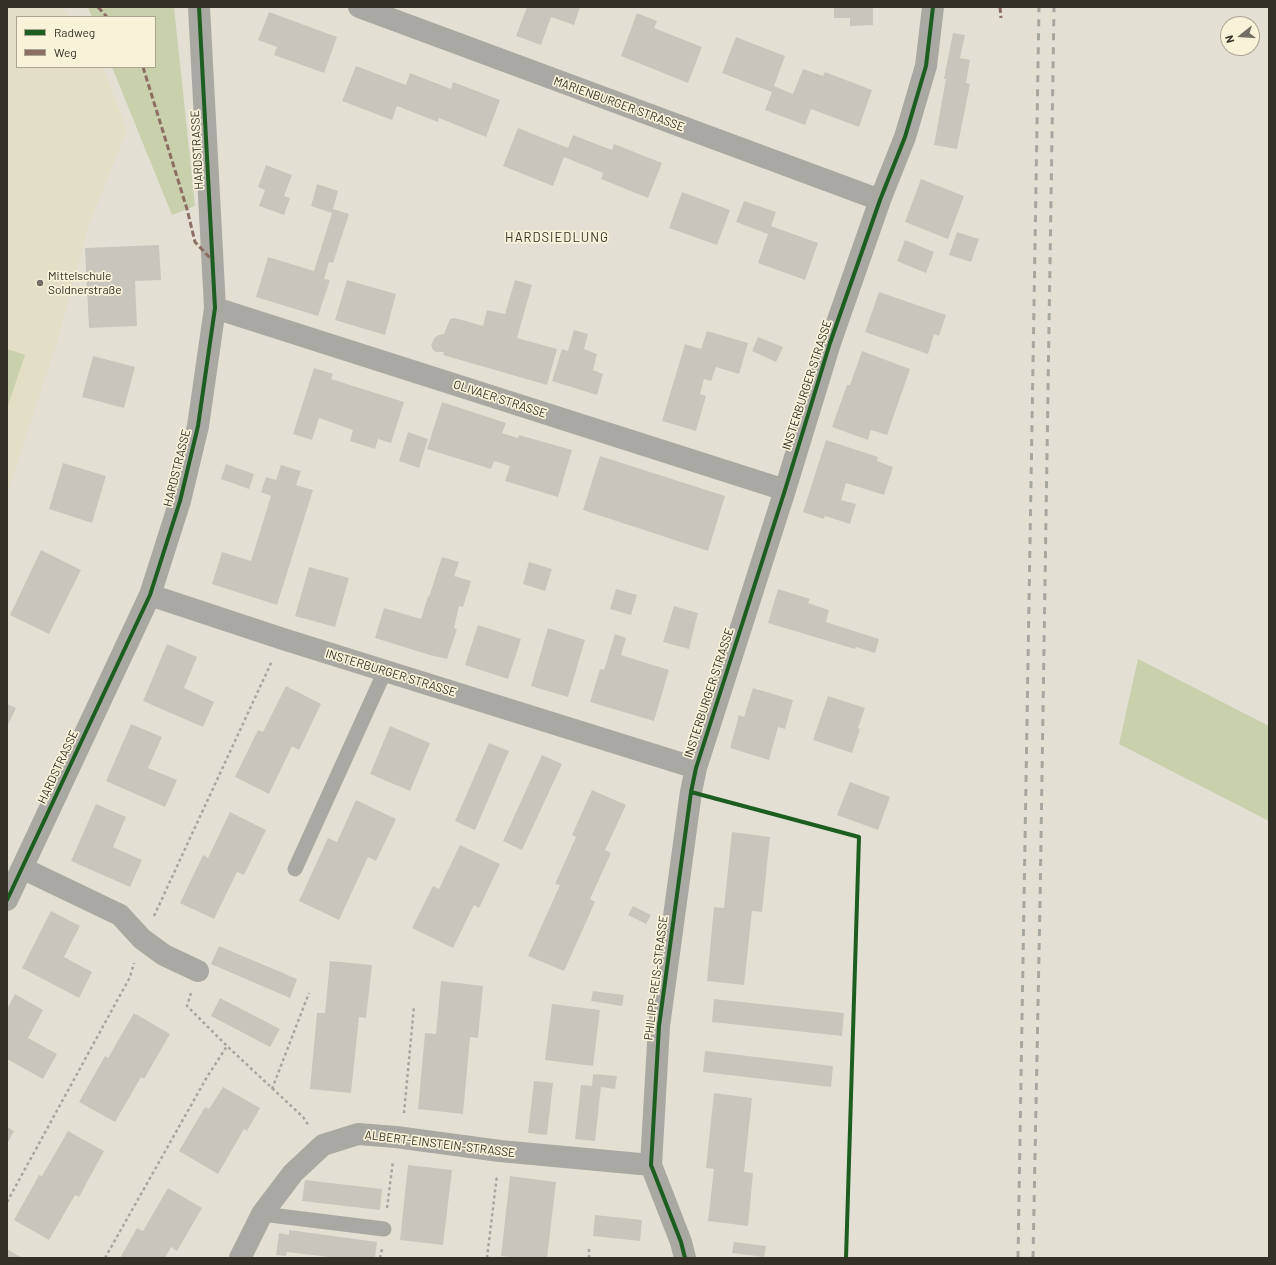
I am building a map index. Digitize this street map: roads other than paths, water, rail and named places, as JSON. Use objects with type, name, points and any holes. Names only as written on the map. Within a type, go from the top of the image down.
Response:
[{"type":"street","name":"HARDSTRASSE","points":[[7,900],[150,595],[180,501],[198,426],[214,308],[199,7]]},
{"type":"street","name":"MARIENBURGER STRASSE","points":[[359,7],[880,200]]},
{"type":"street","name":"INSTERBURGER STRASSE","points":[[150,595],[283,639],[696,768],[785,490],[830,342],[880,200],[905,137],[926,66],[933,7]]},
{"type":"street","name":"OLIVAER STRASSE","points":[[214,308],[785,490]]},
{"type":"street","name":"PHILIPP-REIS-STRASSE","points":[[685,1258],[681,1242],[652,1165],[659,1026],[691,792],[696,768]]},
{"type":"street","points":[[22,868],[120,915],[142,939],[164,955],[198,971]]},
{"type":"street","name":"ALBERT-EINSTEIN-STRASSE","points":[[240,1258],[262,1214],[294,1173],[324,1145],[358,1134],[398,1137],[500,1151],[652,1165]]},
{"type":"lane","points":[[295,869],[385,671]]},
{"type":"lane","points":[[262,1214],[384,1229]]},
{"type":"railway","points":[[1018,1258],[1039,7]]},
{"type":"railway","points":[[1033,1258],[1054,7]]},
{"type":"place","name":"Mittelschule Soldnerstraße","points":[[40,283]]},
{"type":"district","name":"HARDSIEDLUNG","points":[[557,238]]}]
